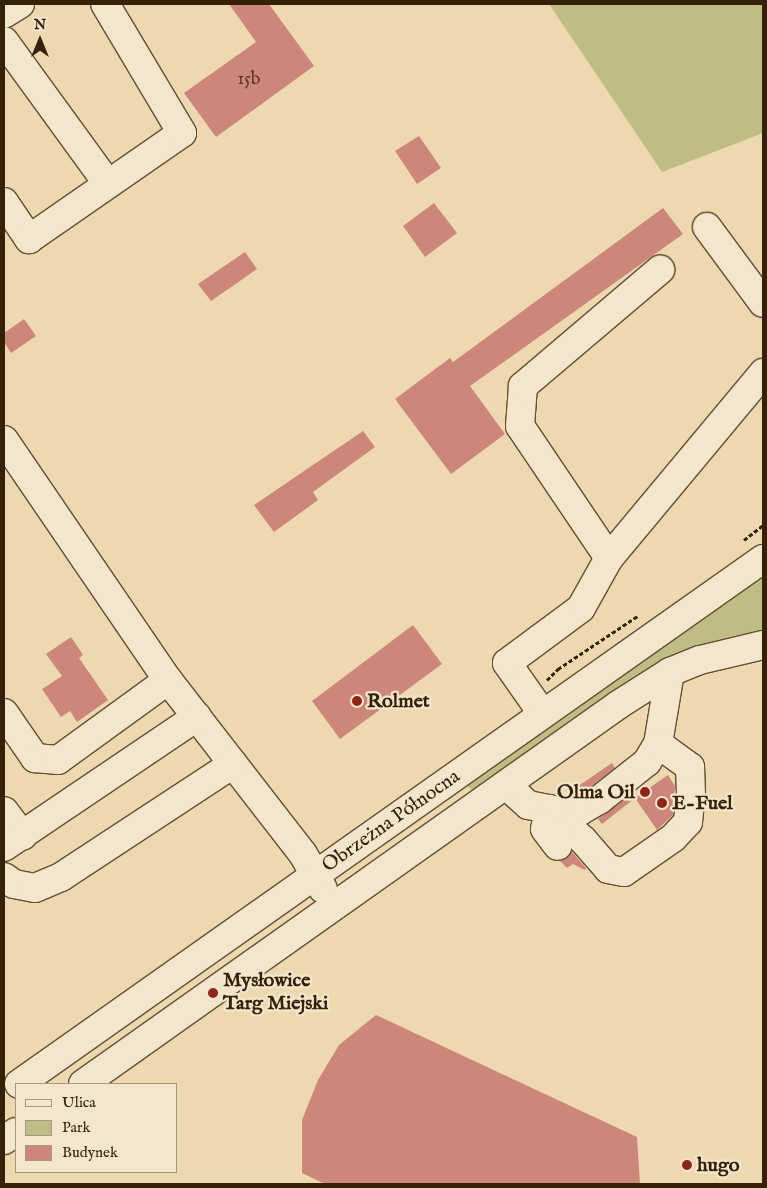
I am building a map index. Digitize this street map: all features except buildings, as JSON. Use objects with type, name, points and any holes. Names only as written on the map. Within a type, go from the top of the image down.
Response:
[{"type":"street","points":[[4,14],[20,4]]},
{"type":"street","points":[[4,202],[29,239],[107,183],[182,133],[105,4]]},
{"type":"street","points":[[4,41],[107,183]]},
{"type":"street","points":[[706,227],[763,303]]},
{"type":"street","points":[[609,558],[520,426],[523,386],[660,270]]},
{"type":"street","points":[[542,713],[506,664],[580,608],[609,558],[763,373]]},
{"type":"street","points":[[4,440],[168,680],[303,854],[313,876],[335,907]]},
{"type":"street","name":"Obrzeżna Północna","points":[[21,1083],[757,561]]},
{"type":"street","name":"Obrzeżna Północna","points":[[84,1083],[618,705],[670,672],[700,660],[763,645]]},
{"type":"street","points":[[506,785],[528,805],[549,809],[580,811],[599,800],[647,762],[658,744],[670,672]]},
{"type":"street","points":[[4,713],[35,758],[58,760],[168,680]]},
{"type":"street","points":[[4,811],[13,841],[197,717]]},
{"type":"street","points":[[549,809],[583,840],[599,866],[624,872],[673,838],[688,822],[692,794],[690,768],[658,744]]},
{"type":"street","points":[[4,877],[14,884],[35,888],[62,877],[233,764]]},
{"type":"street","points":[[549,809],[545,829],[558,846]]},
{"type":"street","name":"Obrzeżna Północna","points":[[4,1095],[15,1087]]},
{"type":"street","points":[[4,1140],[15,1133]]},
{"type":"green space","points":[[549,4],[763,4],[763,133],[662,172]]},
{"type":"green space","points":[[763,572],[763,632],[696,648],[475,792],[463,783]]},
{"type":"place","name":"Rolmet","points":[[357,701]]},
{"type":"place","name":"Olma Oil","points":[[645,792]]},
{"type":"place","name":"E-Fuel","points":[[662,803]]},
{"type":"place","name":"Mysłowice Targ Miejski","points":[[213,993]]},
{"type":"place","name":"hugo","points":[[687,1165]]}]
